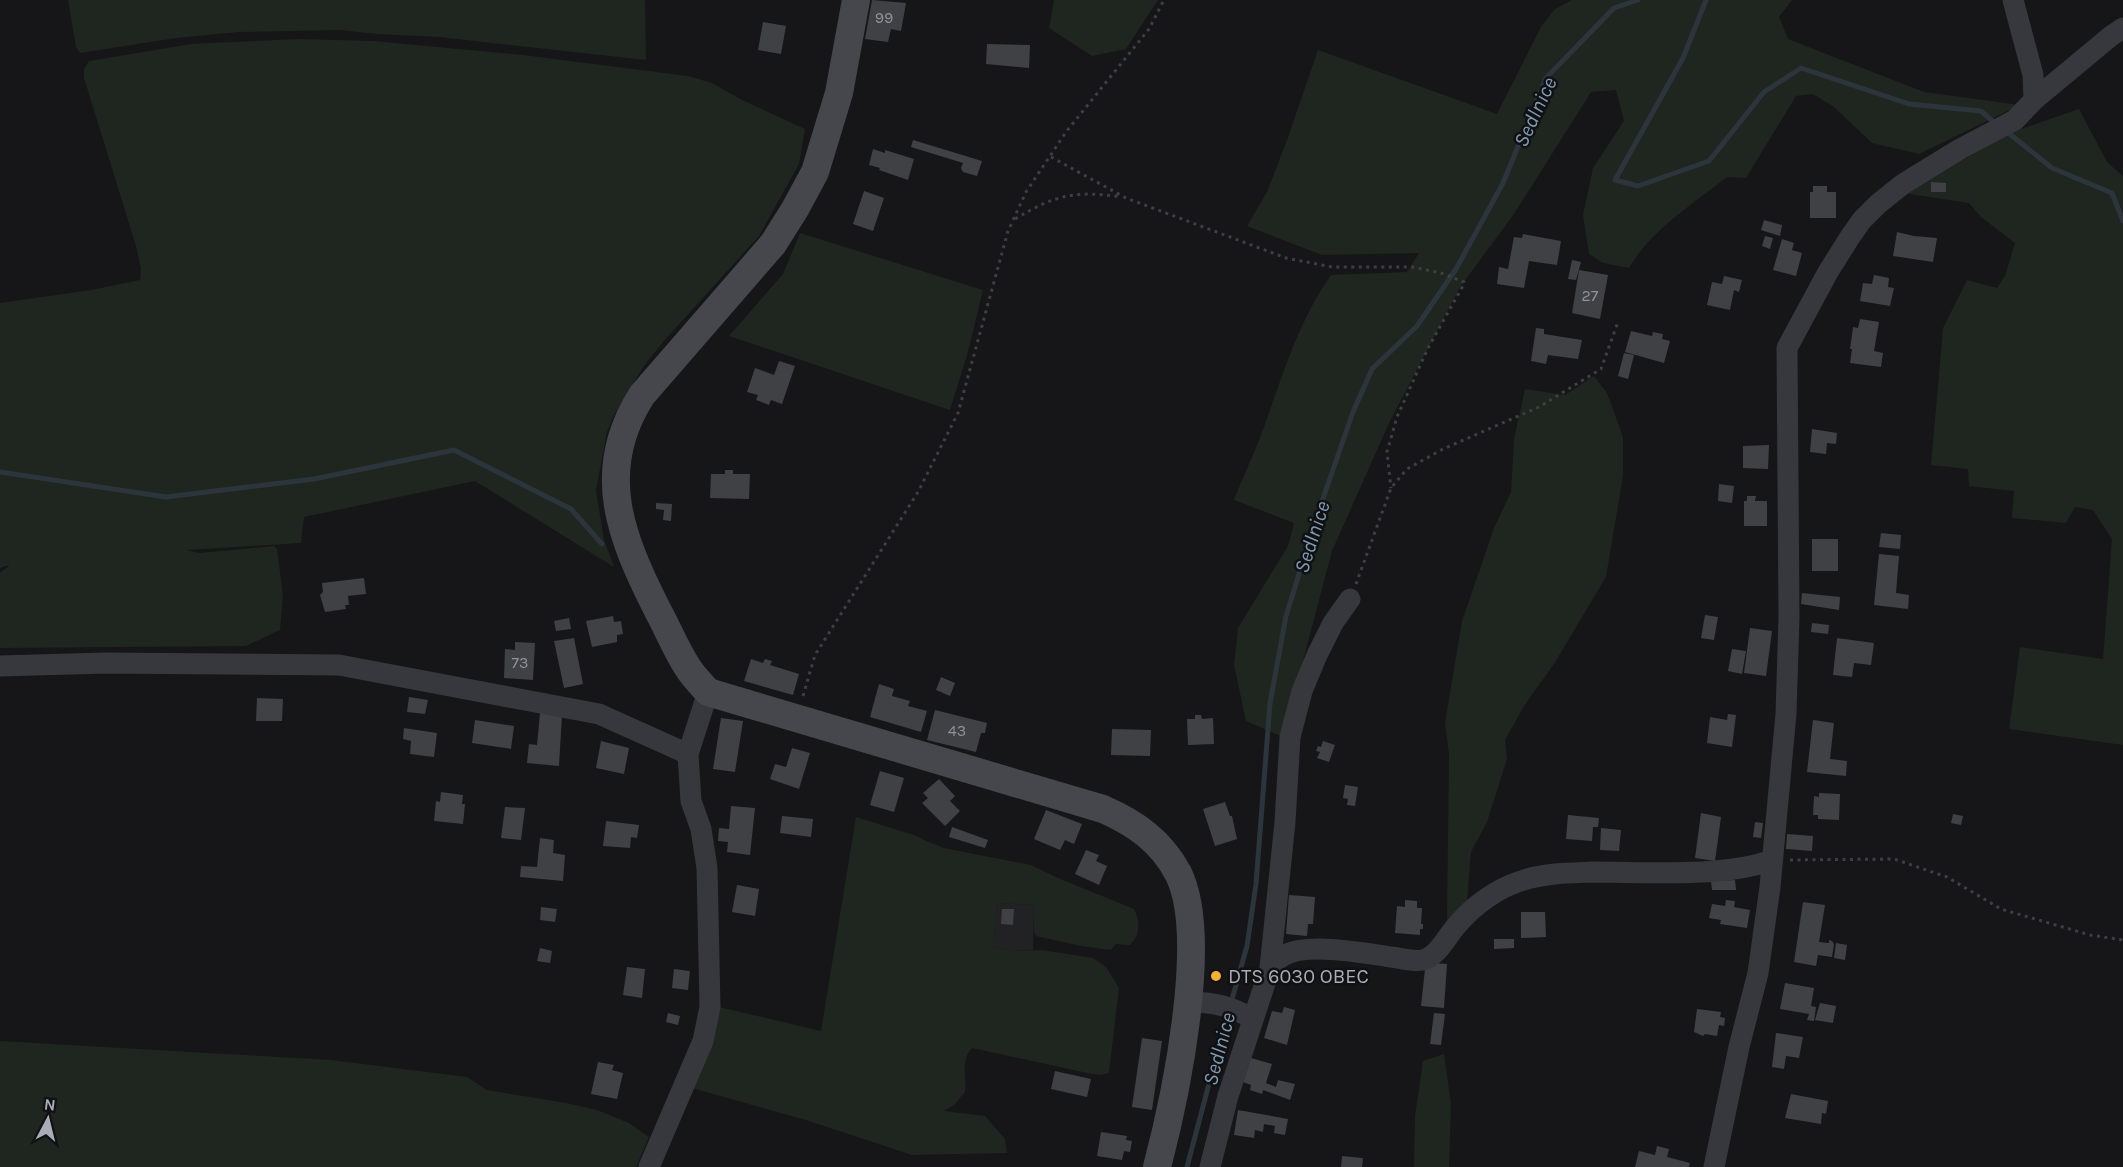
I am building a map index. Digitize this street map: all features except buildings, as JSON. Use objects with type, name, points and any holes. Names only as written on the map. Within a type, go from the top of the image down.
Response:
[{"type":"street","points":[[856,0],[839,93],[815,172],[774,244],[642,395],[627,423],[620,444],[615,486],[621,527],[647,589],[688,669],[708,692],[1103,809],[1137,826],[1168,859],[1178,873],[1189,908],[1201,1002],[1157,1167]]},
{"type":"street","points":[[2013,0],[2033,75],[2034,100]]},
{"type":"street","points":[[1714,1167],[1739,1047],[1758,973],[1773,860],[1786,714],[1789,617],[1787,348],[1828,272],[1850,237],[1862,220],[1878,204],[1903,184],[1960,149],[2015,120],[2034,100],[2123,28]]},
{"type":"street","points":[[1210,1167],[1248,1016],[1270,968],[1285,822],[1290,737],[1302,692],[1317,655],[1333,623],[1350,599]]},
{"type":"street","points":[[0,666],[106,663],[339,665],[599,714],[688,754]]},
{"type":"street","points":[[649,1167],[703,1041],[710,1007],[707,868],[701,829],[691,801],[688,754],[708,692]]},
{"type":"street","points":[[1270,968],[1282,956],[1296,951],[1313,950],[1350,951],[1420,961],[1426,959],[1444,943],[1457,924],[1478,905],[1502,888],[1528,878],[1571,873],[1708,872],[1756,866],[1773,860]]},
{"type":"street","points":[[1201,1002],[1248,1016]]},
{"type":"path","points":[[796,718],[815,655],[918,492],[958,413],[1008,231],[1026,192],[1066,132],[1149,29],[1164,0]]},
{"type":"path","points":[[1051,157],[1126,198],[1286,258],[1332,267],[1412,267],[1441,273],[1464,282],[1428,348],[1397,417],[1388,452],[1391,488]]},
{"type":"path","points":[[1013,220],[1039,204],[1066,196],[1092,192],[1126,198]]},
{"type":"path","points":[[1350,599],[1391,488],[1407,469],[1443,449],[1539,407],[1600,369],[1618,322]]},
{"type":"path","points":[[1773,860],[1894,859],[1947,877],[2001,909],[2090,935],[2123,940]]},
{"type":"shaded area","points":[[68,0],[645,0],[646,60],[439,37],[339,30],[239,32],[176,38],[80,53],[76,47]]},
{"type":"shaded area","points":[[1054,0],[1158,0],[1126,49],[1092,56],[1049,28]]},
{"type":"shaded area","points":[[1572,0],[1792,0],[1779,17],[1788,39],[1924,92],[2020,105],[1919,154],[1872,143],[1834,107],[1813,94],[1796,96],[1746,178],[1727,177],[1661,230],[1638,254],[1629,268],[1603,263],[1589,254],[1583,215],[1593,168],[1624,121],[1616,90],[1591,92],[1514,214],[1460,287],[1390,421],[1332,551],[1283,737],[1246,721],[1234,665],[1238,628],[1288,546],[1294,523],[1234,500],[1258,443],[1299,332],[1331,275],[1407,272],[1419,253],[1322,255],[1247,226],[1267,192],[1318,50],[1497,114],[1542,25],[1555,9]]},
{"type":"shaded area","points":[[298,39],[373,41],[523,55],[688,76],[712,83],[740,99],[805,129],[799,164],[759,236],[663,342],[643,367],[613,417],[607,432],[596,490],[604,540],[614,567],[475,481],[304,517],[301,543],[187,550],[199,553],[274,546],[277,549],[283,595],[280,630],[246,646],[0,648],[0,573],[10,565],[0,568],[0,303],[91,290],[140,280],[141,268],[136,246],[84,78],[84,69],[89,61],[191,44]]},
{"type":"shaded area","points":[[2079,109],[2107,162],[2123,176],[2123,745],[2009,729],[2020,647],[2103,659],[2112,539],[2093,510],[2075,507],[2066,523],[2012,518],[2014,491],[1969,486],[1968,469],[1931,465],[1943,328],[1967,280],[1997,288],[2005,276],[2015,243],[1981,217],[1969,203],[1903,193],[2015,131]]},
{"type":"shaded area","points":[[800,233],[983,290],[968,352],[950,410],[729,336],[783,274]]},
{"type":"shaded area","points":[[1594,376],[1607,393],[1623,437],[1623,476],[1606,577],[1505,740],[1507,759],[1487,822],[1471,852],[1467,901],[1447,920],[1449,754],[1445,723],[1462,621],[1494,528],[1511,492],[1514,439],[1525,389],[1565,395]]},
{"type":"shaded area","points":[[856,817],[917,836],[944,848],[1031,865],[1134,909],[1138,932],[1134,941],[1130,945],[1116,944],[1111,950],[1036,936],[1034,905],[997,903],[993,947],[1014,951],[1042,950],[1093,958],[1106,967],[1119,988],[1109,1073],[1092,1074],[972,1048],[968,1053],[965,1064],[965,1092],[954,1105],[944,1111],[985,1116],[1005,1139],[1007,1153],[912,1155],[806,1120],[692,1088],[715,1006],[821,1031]]},
{"type":"shaded area","points":[[997,903],[1034,905],[1033,950],[1014,951],[993,947]]},
{"type":"shaded area","points":[[0,1041],[331,1060],[467,1077],[487,1090],[597,1110],[629,1123],[649,1137],[636,1167],[0,1167]]},
{"type":"shaded area","points":[[1444,1054],[1451,1104],[1449,1167],[1414,1167],[1415,1116],[1423,1061]]},
{"type":"waterway","name":"Sedlnice","points":[[1231,1003],[1247,946],[1256,884],[1270,703],[1286,616],[1353,412],[1372,369],[1417,326],[1456,269],[1503,183],[1546,78],[1614,8],[1638,0]]},
{"type":"waterway","points":[[1706,0],[1683,58],[1615,180],[1638,186],[1709,161],[1764,92],[1801,68],[1909,104],[1981,111],[1996,124]]},
{"type":"waterway","points":[[2006,131],[2052,168],[2112,193],[2123,221]]},
{"type":"waterway","points":[[0,472],[166,497],[314,479],[454,450],[571,509],[602,544]]},
{"type":"waterway","name":"Sedlnice","points":[[1187,1167],[1228,1012]]},
{"type":"place","name":"DTS 6030 OBEC","points":[[1216,976]]}]
